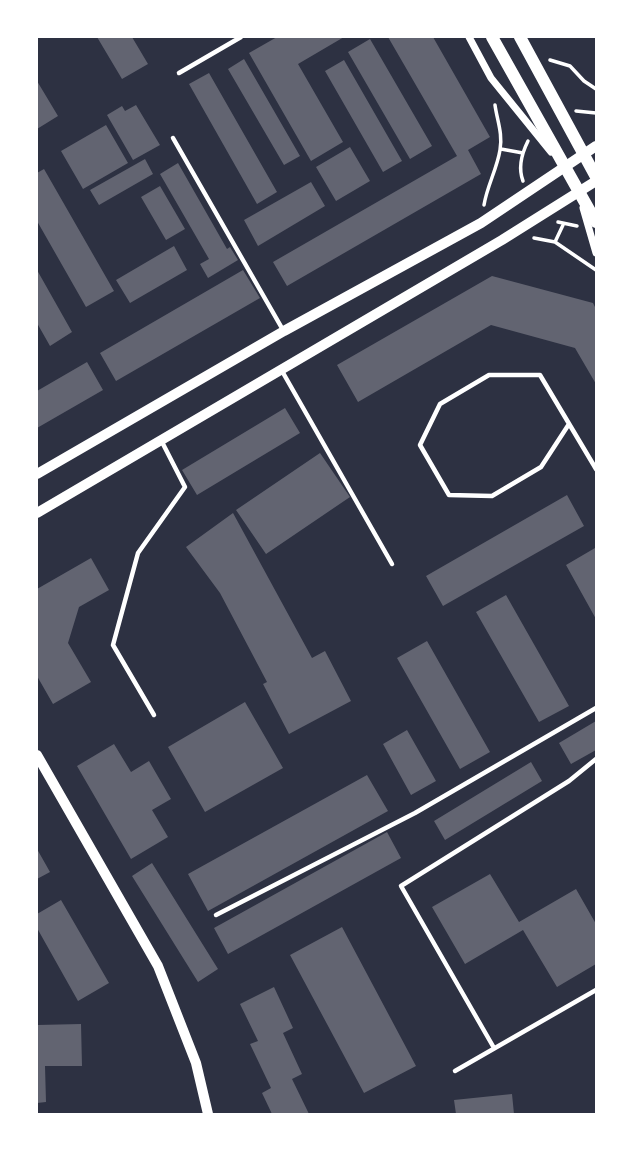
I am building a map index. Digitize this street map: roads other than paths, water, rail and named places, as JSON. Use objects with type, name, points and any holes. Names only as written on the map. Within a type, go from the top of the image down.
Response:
[{"type":"main road","points":[[492,37],[596,222]]},
{"type":"main road","points":[[520,37],[596,179]]},
{"type":"street","points":[[469,37],[491,78],[564,168]]},
{"type":"street","points":[[37,474],[284,331],[481,223],[596,146]]},
{"type":"street","points":[[37,513],[490,247],[596,179]]},
{"type":"street","points":[[578,191],[596,253]]},
{"type":"street","points":[[37,755],[158,966],[196,1063],[208,1114]]},
{"type":"lane","points":[[179,73],[241,37]]},
{"type":"lane","points":[[173,138],[284,331]]},
{"type":"lane","points":[[282,370],[392,564]]},
{"type":"lane","points":[[569,424],[541,467],[492,496],[449,495],[420,445],[440,404],[489,375],[540,375],[596,469]]},
{"type":"lane","points":[[154,715],[113,645],[138,553],[185,487],[162,442]]},
{"type":"lane","points":[[216,915],[415,813],[596,708]]},
{"type":"lane","points":[[494,1048],[401,886],[569,780],[596,759]]},
{"type":"lane","points":[[455,1071],[596,990]]}]
